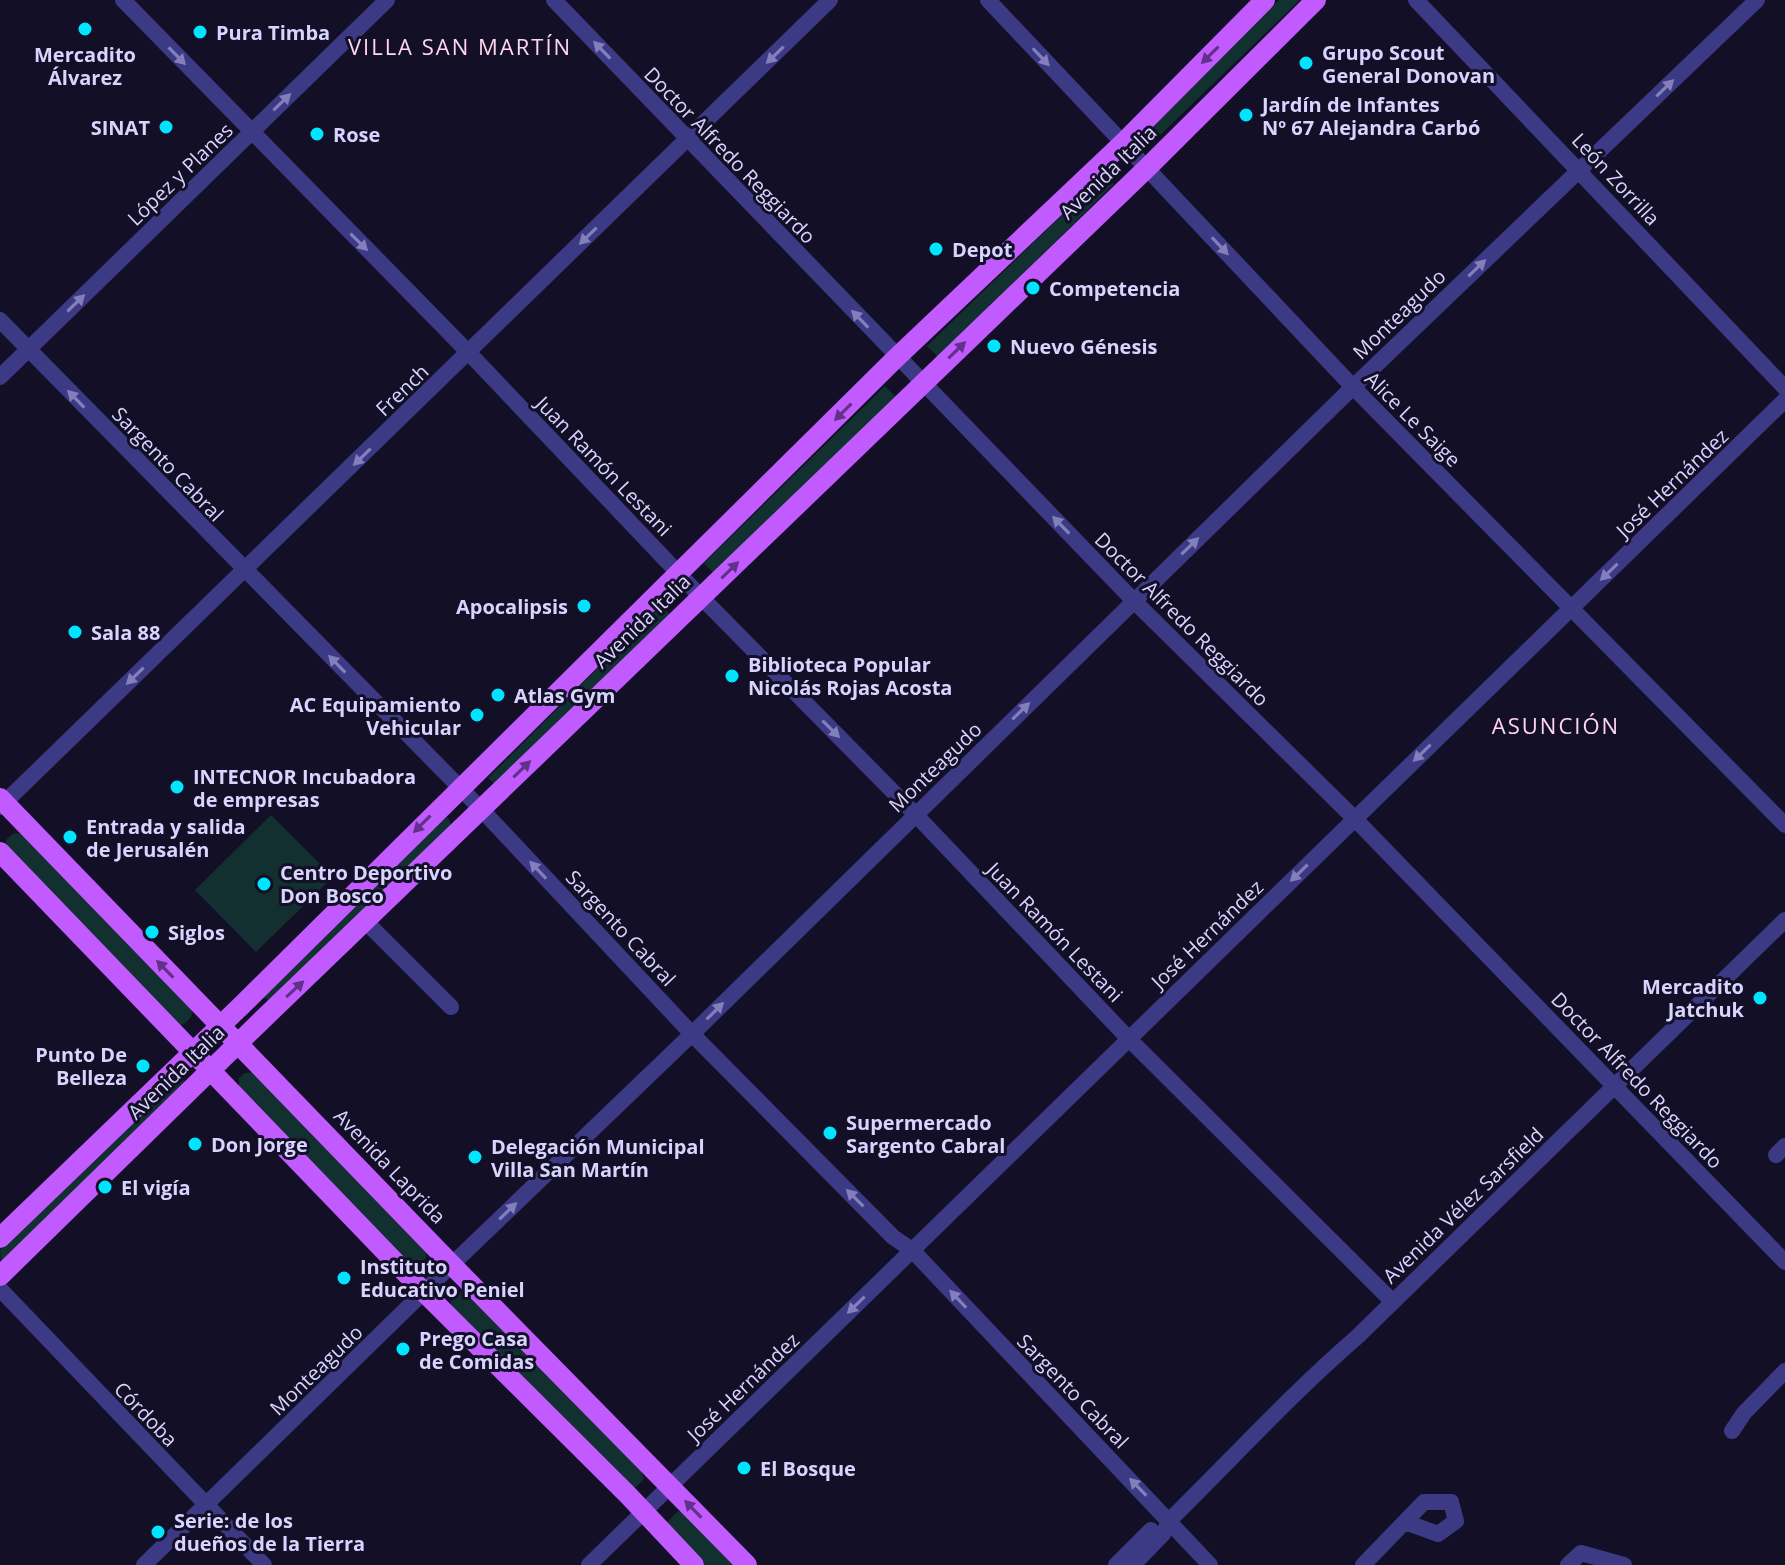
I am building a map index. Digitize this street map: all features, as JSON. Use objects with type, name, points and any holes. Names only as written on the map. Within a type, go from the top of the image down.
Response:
[{"type":"main road","name":"Avenida Italia","points":[[0,1238],[897,357],[1123,143],[1265,0]]},
{"type":"main road","name":"Avenida Italia","points":[[0,1276],[1147,168],[1316,0]]},
{"type":"main road","name":"Avenida Laprida","points":[[1,802],[747,1565]]},
{"type":"main road","points":[[0,852],[424,1292],[644,1511],[694,1565]]},
{"type":"street","name":"Juan Ramón Lestani","points":[[123,0],[469,353],[678,574],[915,814],[1128,1038],[1393,1302]]},
{"type":"street","name":"López y Planes","points":[[0,377],[387,0]]},
{"type":"street","name":"Doctor Alfredo Reggiardo","points":[[554,0],[1134,601],[1355,819],[1785,1262]]},
{"type":"street","name":"French","points":[[1,802],[245,571],[830,0]]},
{"type":"street","name":"Alice Le Saige","points":[[988,0],[1353,387],[1785,825]]},
{"type":"street","name":"León Zorrilla","points":[[1416,0],[1785,388]]},
{"type":"street","name":"Monteagudo","points":[[144,1565],[1353,387],[1757,0]]},
{"type":"street","name":"Sargento Cabral","points":[[0,320],[481,809],[692,1034],[893,1237],[912,1250],[1210,1565]]},
{"type":"street","name":"José Hernández","points":[[589,1565],[1785,400]]},
{"type":"street","name":"Avenida Vélez Sarsfield","points":[[1133,1565],[1163,1534],[1170,1520],[1302,1385],[1393,1302],[1785,920]]},
{"type":"street","points":[[366,922],[451,1007]]},
{"type":"street","name":"Córdoba","points":[[0,1289],[264,1565]]},
{"type":"street","points":[[1732,1431],[1744,1413],[1785,1371]]},
{"type":"street","name":"Avenida Vélez Sarsfield","points":[[1116,1565],[1156,1526],[1170,1520]]},
{"type":"street","points":[[1363,1565],[1405,1522]]},
{"type":"street","points":[[1568,1565],[1581,1553],[1624,1565]]},
{"type":"green space","points":[[1279,0],[1300,0],[1153,142],[1143,132]]},
{"type":"green space","points":[[1104,174],[1114,184],[938,357],[927,346]]},
{"type":"green space","points":[[885,386],[896,397],[714,574],[704,563]]},
{"type":"green space","points":[[661,605],[670,614],[497,786],[488,778]]},
{"type":"green space","name":"Centro Deportivo Don Bosco","points":[[271,815],[333,877],[256,952],[195,890]]},
{"type":"green space","points":[[443,818],[448,818],[452,826],[272,1001],[264,998],[265,994]]},
{"type":"green space","points":[[14,833],[22,834],[192,1007],[189,1020],[182,1025],[174,1025],[6,850],[6,840]]},
{"type":"green space","points":[[256,1072],[427,1248],[426,1258],[418,1265],[407,1264],[239,1089],[239,1078],[245,1073]]},
{"type":"green space","points":[[181,1076],[186,1084],[1,1262],[0,1250]]},
{"type":"green space","points":[[460,1292],[469,1294],[641,1471],[644,1479],[636,1487],[625,1486],[451,1309],[451,1301]]},
{"type":"green space","points":[[678,1511],[683,1512],[734,1565],[704,1565],[667,1527],[667,1522]]},
{"type":"place","name":"Mercadito Álvarez","points":[[85,29]]},
{"type":"place","name":"Pura Timba","points":[[200,32]]},
{"type":"place","name":"Grupo Scout General Donovan","points":[[1306,63]]},
{"type":"place","name":"Jardín de Infantes Nº 67 Alejandra Carbó","points":[[1246,115]]},
{"type":"place","name":"SINAT","points":[[166,127]]},
{"type":"place","name":"Rose","points":[[317,134]]},
{"type":"place","name":"Depot","points":[[936,249]]},
{"type":"place","name":"Competencia","points":[[1033,288]]},
{"type":"place","name":"Nuevo Génesis","points":[[994,346]]},
{"type":"place","name":"Apocalipsis","points":[[584,606]]},
{"type":"place","name":"Sala 88","points":[[75,632]]},
{"type":"place","name":"Biblioteca Popular Nicolás Rojas Acosta","points":[[732,676]]},
{"type":"place","name":"Atlas Gym","points":[[498,695]]},
{"type":"place","name":"AC Equipamiento Vehicular","points":[[477,715]]},
{"type":"place","name":"INTECNOR Incubadora de empresas","points":[[177,787]]},
{"type":"place","name":"Entrada y salida de Jerusalén","points":[[70,837]]},
{"type":"place","name":"Centro Deportivo Don Bosco","points":[[264,884]]},
{"type":"place","name":"Siglos","points":[[152,932]]},
{"type":"place","name":"Mercadito Jatchuk","points":[[1760,998]]},
{"type":"place","name":"Punto De Belleza","points":[[143,1066]]},
{"type":"place","name":"Supermercado Sargento Cabral","points":[[830,1133]]},
{"type":"place","name":"Don Jorge","points":[[195,1144]]},
{"type":"place","name":"Delegación Municipal Villa San Martín","points":[[475,1157]]},
{"type":"place","name":"El vigía","points":[[105,1187]]},
{"type":"place","name":"Instituto Educativo Peniel","points":[[344,1278]]},
{"type":"place","name":"Prego Casa de Comidas","points":[[403,1349]]},
{"type":"place","name":"El Bosque","points":[[744,1468]]},
{"type":"place","name":"Serie: de los dueños de la Tierra","points":[[158,1532]]},
{"type":"district","name":"VILLA SAN MARTÍN","points":[[460,46]]},
{"type":"district","name":"ASUNCIÓN","points":[[1556,725]]}]
